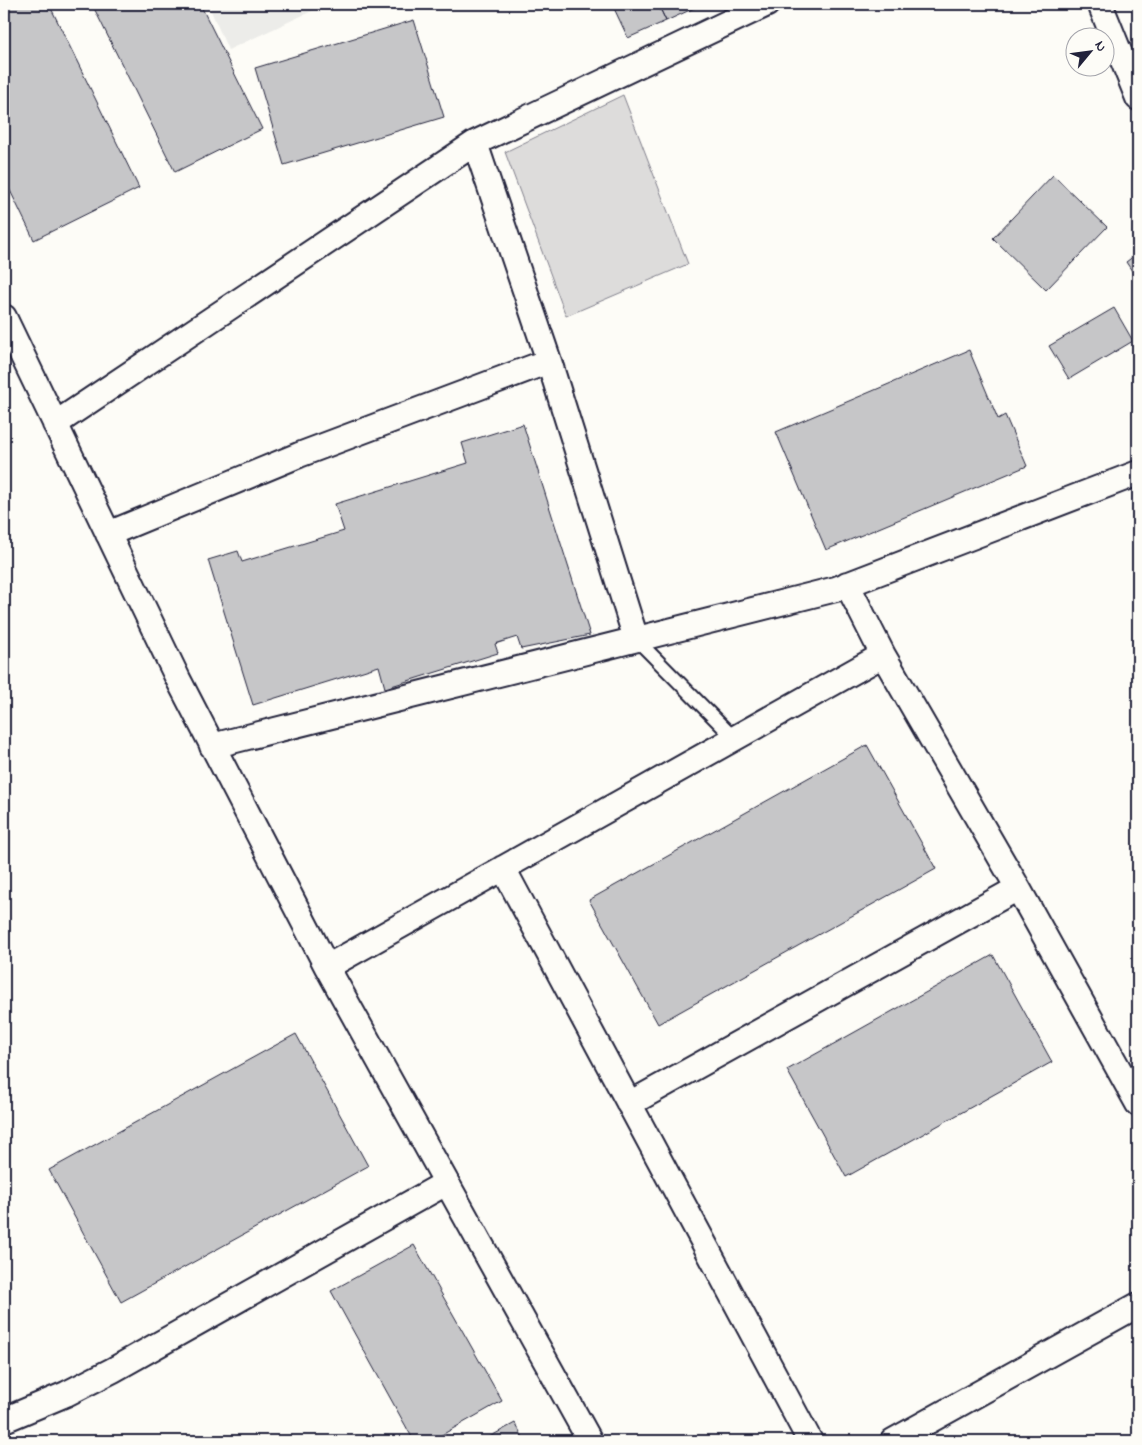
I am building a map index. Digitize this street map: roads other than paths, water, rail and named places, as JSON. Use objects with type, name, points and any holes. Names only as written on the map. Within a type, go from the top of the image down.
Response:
[{"type":"street","points":[[55,424],[474,143],[767,4]]},
{"type":"street","points":[[1100,4],[1138,98]]},
{"type":"street","points":[[474,143],[549,361],[636,639]]},
{"type":"street","points":[[4,317],[178,678],[327,967],[590,1441]]},
{"type":"street","points":[[108,534],[299,455],[549,361]]},
{"type":"street","points":[[212,746],[836,589],[1138,473]]},
{"type":"street","points":[[848,584],[883,655],[1018,888],[1138,1104]]},
{"type":"street","points":[[327,967],[883,655]]},
{"type":"street","points":[[503,868],[810,1441]]},
{"type":"street","points":[[629,1104],[1018,888]]},
{"type":"street","points":[[4,1420],[66,1394],[113,1370],[446,1183]]},
{"type":"street","points":[[893,1441],[1138,1304]]},
{"type":"lane","points":[[636,639],[734,738]]}]
